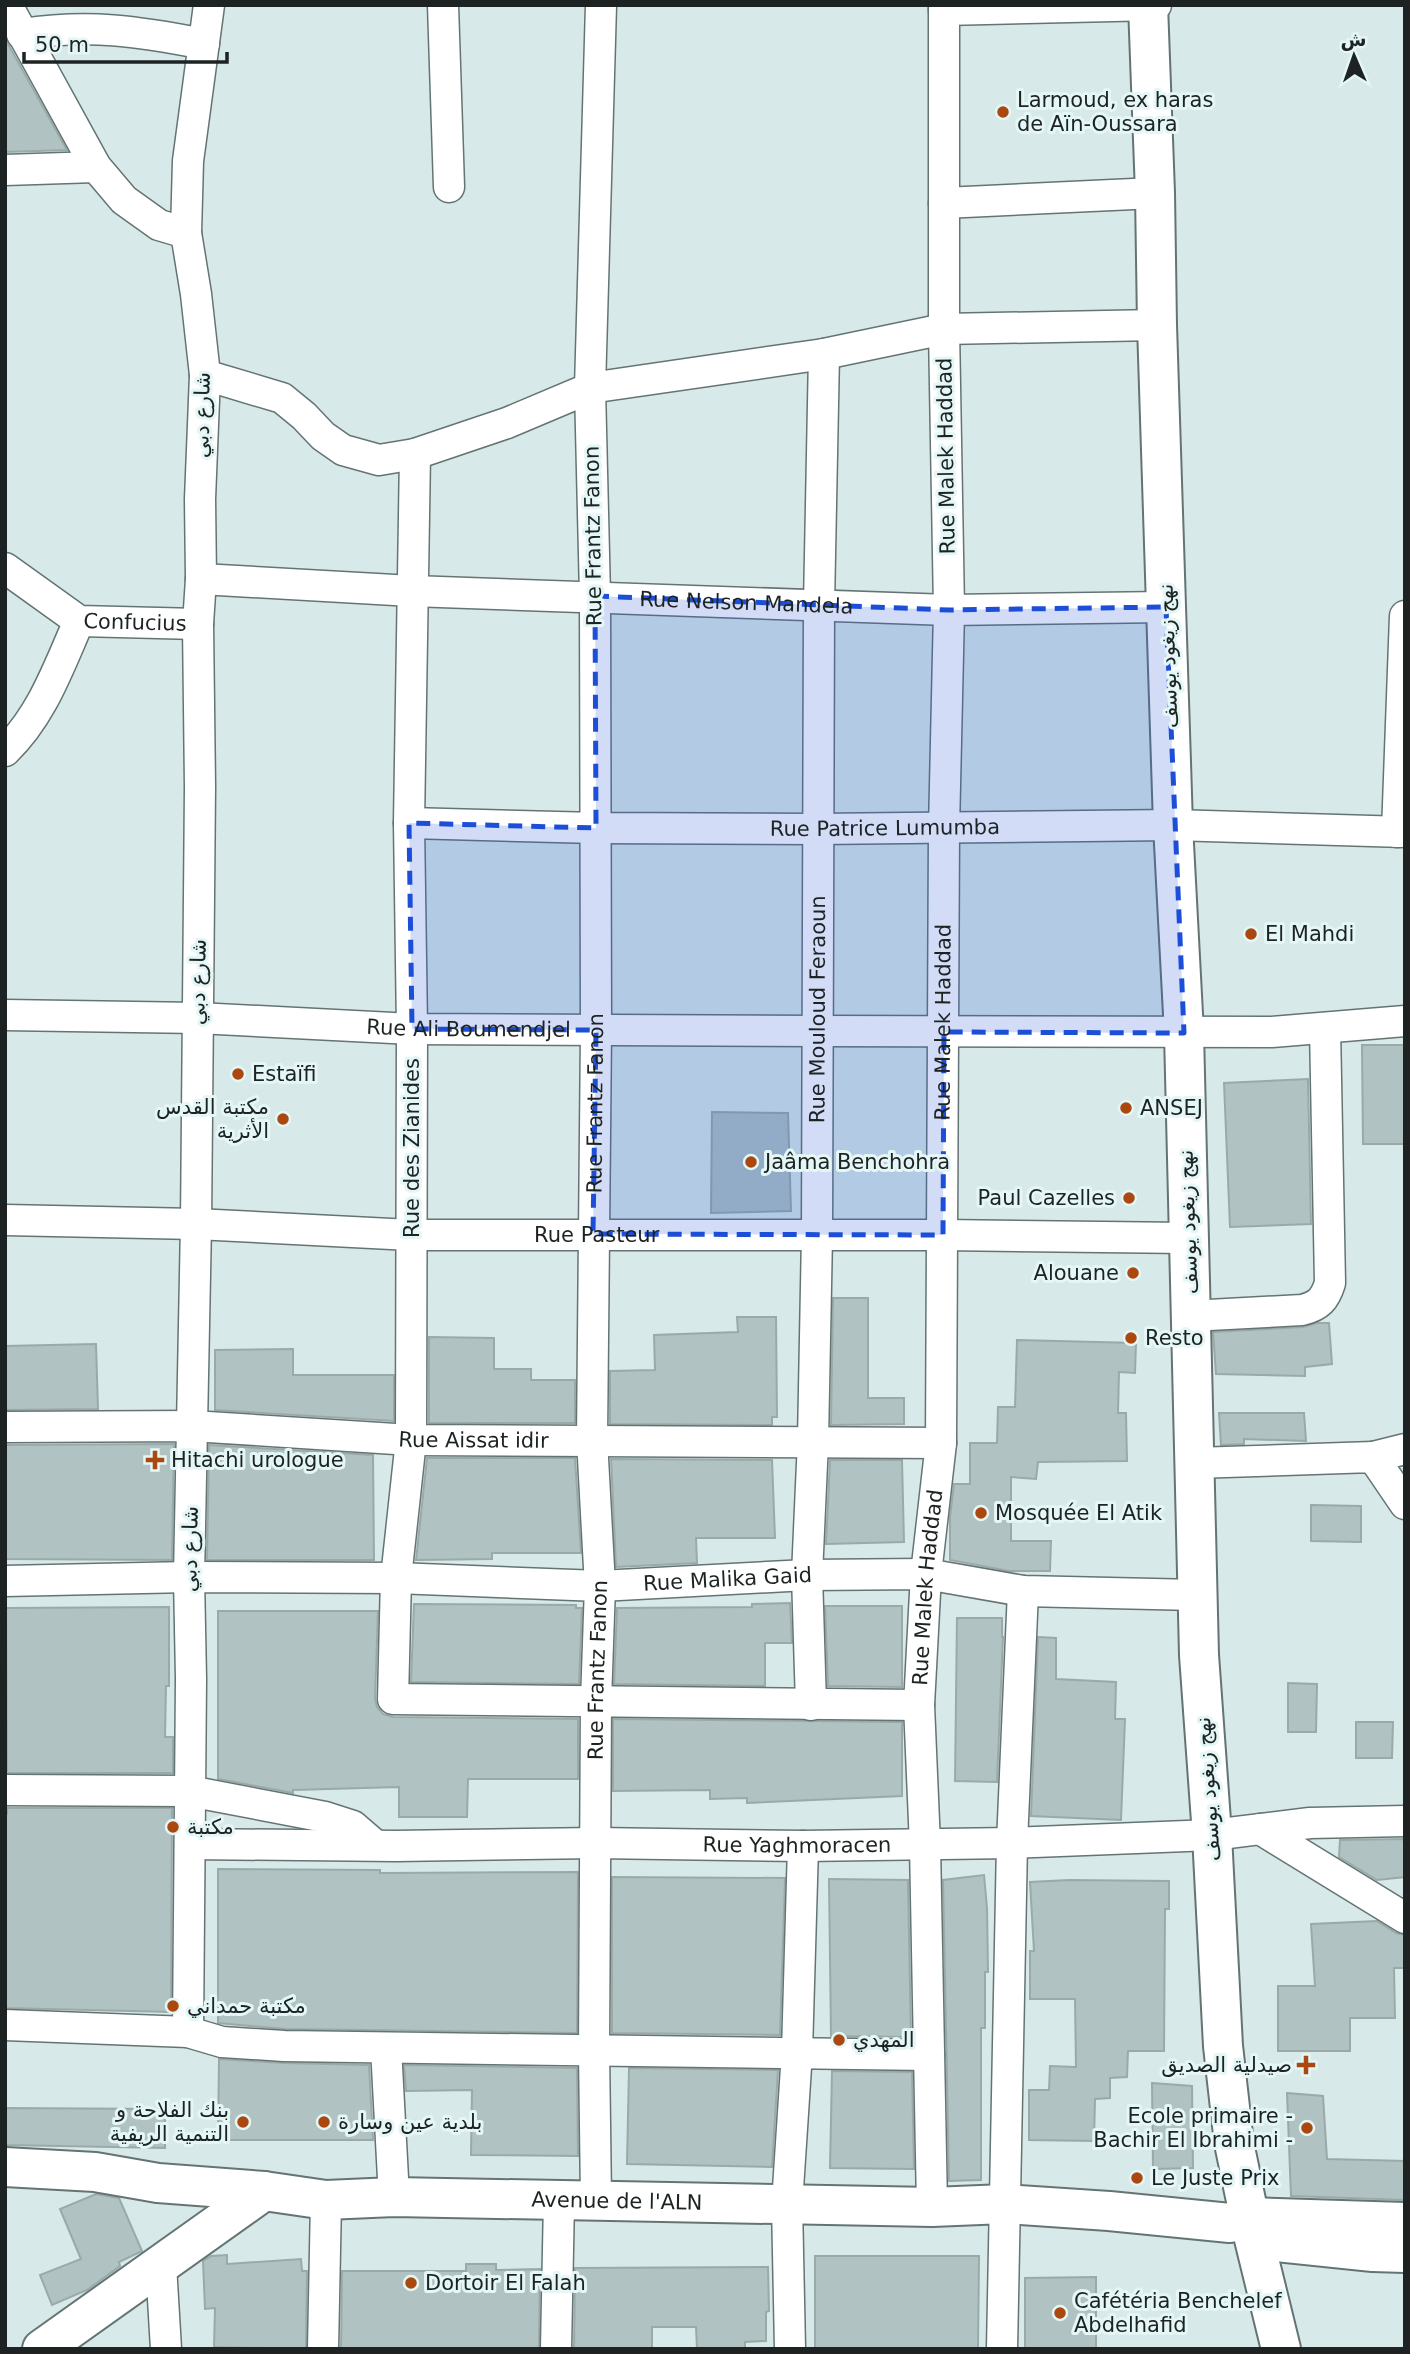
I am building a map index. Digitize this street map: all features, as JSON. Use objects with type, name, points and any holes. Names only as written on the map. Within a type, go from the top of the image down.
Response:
[{"type":"main road","name":"نهج زيغود يوسف","points":[[1148,5],[1173,825],[1184,1033],[1196,1595],[1223,2046],[1245,2226],[1281,2349]]},
{"type":"main road","name":"Avenue de l'ALN","points":[[5,2167],[95,2172],[158,2183],[326,2200],[394,2197],[932,2207],[1005,2204],[1110,2211],[1245,2226]]},
{"type":"main road","points":[[42,2349],[264,2192]]},
{"type":"main road","points":[[1245,2226],[1405,2222]]},
{"type":"main road","points":[[1245,2226],[1373,2252],[1405,2253]]},
{"type":"street","points":[[6,5],[96,166],[124,200],[159,225],[186,233]]},
{"type":"street","name":"شارع دبي","points":[[188,2032],[191,1679],[189,1577],[200,800],[198,624],[205,374],[186,233],[188,161],[209,5]]},
{"type":"street","points":[[443,5],[450,187]]},
{"type":"street","name":"Rue Frantz Fanon","points":[[596,2200],[596,1701],[600,1586],[592,1440],[596,828],[595,596],[590,388],[601,5]]},
{"type":"street","points":[[944,7],[1156,5]]},
{"type":"street","name":"Rue Malek Haddad","points":[[932,2207],[925,1844],[919,1705],[926,1574],[941,1443],[944,829],[949,610],[944,329],[944,7]]},
{"type":"street","points":[[22,34],[60,28],[100,28],[204,44]]},
{"type":"street","points":[[5,170],[96,166]]},
{"type":"street","points":[[944,203],[1155,193]]},
{"type":"street","points":[[205,374],[282,397],[323,436],[344,450],[379,460],[415,454],[508,423],[590,388],[824,354],[944,329],[1157,325]]},
{"type":"street","name":"Rue Mouloud Feraoun","points":[[811,1705],[807,1575],[817,1235],[818,605],[824,354]]},
{"type":"street","name":"Rue des Zianides","points":[[415,454],[409,823],[412,1029],[411,1440],[396,1578],[393,1699],[596,1701]]},
{"type":"street","name":"Confucius","points":[[5,568],[79,621],[198,624]]},
{"type":"street","name":"Rue Nelson Mandela","points":[[201,579],[412,591],[949,610],[1166,607]]},
{"type":"street","points":[[1401,832],[1405,616]]},
{"type":"street","points":[[5,751],[16,741],[49,690],[79,621]]},
{"type":"street","name":"Rue Patrice Lumumba","points":[[409,823],[818,830],[1173,825],[1401,832]]},
{"type":"street","name":"Rue Ali Boumendjel","points":[[5,1015],[198,1018],[412,1029],[944,1032],[1272,1032],[1405,1021]]},
{"type":"street","points":[[1190,1316],[1302,1310],[1315,1307],[1326,1296],[1330,1283],[1325,1028]]},
{"type":"street","name":"Rue Pasteur","points":[[5,1220],[196,1224],[411,1235],[1187,1238]]},
{"type":"street","name":"Rue Aissat idir","points":[[5,1427],[192,1426],[411,1440],[941,1443]]},
{"type":"street","points":[[1195,1463],[1373,1457],[1405,1450]]},
{"type":"street","points":[[1373,1457],[1405,1504]]},
{"type":"street","name":"Rue Malika Gaid","points":[[5,1581],[189,1577],[396,1578],[600,1586],[807,1575],[926,1574],[1023,1591],[1196,1595]]},
{"type":"street","points":[[1002,2349],[1012,1843],[1023,1591]]},
{"type":"street","points":[[596,1701],[919,1705]]},
{"type":"street","points":[[5,1790],[189,1791],[325,1817],[352,1826],[375,1845]]},
{"type":"street","name":"Rue Yaghmoracen","points":[[190,1844],[596,1843],[803,1846],[1012,1843],[1212,1835],[1310,1823],[1405,1821]]},
{"type":"street","points":[[1259,1829],[1405,1918]]},
{"type":"street","points":[[790,2349],[788,2204],[797,2052],[803,1846]]},
{"type":"street","points":[[5,2025],[188,2032],[222,2042],[241,2044],[929,2055]]},
{"type":"street","points":[[386,2048],[394,2197]]},
{"type":"street","points":[[323,2349],[326,2200]]},
{"type":"street","points":[[556,2349],[559,2200]]},
{"type":"street","points":[[161,2265],[166,2349]]},
{"type":"highlighted area","points":[[595,596],[949,610],[1166,607],[1184,1033],[944,1032],[943,1235],[593,1234],[596,1030],[412,1029],[409,823],[596,828]]},
{"type":"building","points":[[5,38],[8,44],[67,150],[5,152]]},
{"type":"building","points":[[1362,1045],[1405,1045],[1405,1144],[1363,1144]]},
{"type":"building","points":[[1308,1079],[1311,1224],[1230,1227],[1224,1083]]},
{"type":"building","name":"Jaâma Benchohra","points":[[712,1112],[788,1113],[791,1211],[711,1213]]},
{"type":"building","points":[[833,1298],[868,1298],[868,1398],[904,1398],[904,1424],[831,1425]]},
{"type":"building","points":[[737,1317],[776,1317],[777,1417],[772,1417],[772,1425],[610,1424],[610,1371],[655,1370],[654,1335],[738,1332]]},
{"type":"building","points":[[1329,1323],[1332,1364],[1305,1367],[1305,1376],[1216,1374],[1213,1332],[1303,1327]]},
{"type":"building","points":[[429,1337],[494,1338],[494,1369],[531,1369],[531,1380],[575,1380],[575,1423],[429,1423]]},
{"type":"building","points":[[1017,1340],[1136,1343],[1135,1373],[1119,1372],[1118,1413],[1126,1413],[1127,1461],[1038,1462],[1036,1479],[1011,1477],[1011,1541],[1051,1541],[1050,1571],[1009,1571],[950,1560],[950,1517],[954,1484],[970,1484],[970,1443],[997,1443],[998,1407],[1015,1407]]},
{"type":"building","points":[[96,1344],[98,1409],[5,1410],[5,1346]]},
{"type":"building","points":[[293,1349],[293,1375],[394,1375],[394,1421],[215,1410],[215,1350]]},
{"type":"building","points":[[1219,1413],[1304,1413],[1306,1441],[1244,1439],[1244,1444],[1221,1445]]},
{"type":"building","points":[[174,1444],[172,1560],[5,1559],[5,1445]]},
{"type":"building","points":[[209,1445],[373,1455],[374,1560],[207,1560]]},
{"type":"building","points":[[427,1458],[575,1458],[581,1553],[492,1553],[492,1559],[416,1560]]},
{"type":"building","points":[[611,1459],[772,1460],[775,1538],[696,1538],[697,1563],[616,1567]]},
{"type":"building","points":[[830,1460],[902,1460],[904,1542],[826,1544]]},
{"type":"building","points":[[1311,1505],[1361,1506],[1361,1542],[1311,1541]]},
{"type":"building","points":[[790,1603],[792,1643],[765,1643],[765,1686],[614,1684],[617,1608],[752,1607],[752,1604]]},
{"type":"building","points":[[414,1604],[576,1605],[576,1608],[582,1608],[579,1684],[411,1682]]},
{"type":"building","points":[[825,1606],[902,1606],[902,1687],[828,1686]]},
{"type":"building","points":[[169,1607],[169,1686],[166,1686],[165,1737],[173,1737],[173,1773],[7,1773],[6,1608]]},
{"type":"building","points":[[218,1611],[378,1611],[375,1699],[383,1714],[393,1717],[578,1719],[578,1779],[468,1779],[467,1817],[399,1817],[399,1787],[293,1790],[293,1793],[218,1779]]},
{"type":"building","points":[[957,1618],[1002,1618],[997,1782],[955,1781]]},
{"type":"building","points":[[1038,1637],[1056,1638],[1056,1679],[1116,1682],[1115,1719],[1125,1719],[1121,1820],[1031,1816]]},
{"type":"building","points":[[1288,1683],[1317,1684],[1316,1732],[1288,1732]]},
{"type":"building","points":[[613,1719],[902,1722],[902,1796],[747,1803],[747,1798],[710,1799],[710,1790],[613,1791]]},
{"type":"building","points":[[1356,1722],[1393,1722],[1392,1758],[1356,1758]]},
{"type":"building","points":[[7,1808],[172,1808],[171,2012],[5,2008]]},
{"type":"building","points":[[1405,1839],[1405,1877],[1377,1880],[1339,1857],[1340,1840]]},
{"type":"building","points":[[218,1869],[380,1870],[380,1873],[578,1872],[577,2033],[285,2029],[218,2023]]},
{"type":"building","points":[[984,1875],[988,1972],[985,1972],[985,2028],[981,2028],[981,2180],[949,2181],[943,1880]]},
{"type":"building","points":[[612,1877],[785,1878],[780,2035],[612,2033]]},
{"type":"building","points":[[829,1879],[908,1880],[911,2037],[831,2036]]},
{"type":"building","points":[[1169,1881],[1169,1909],[1165,1909],[1164,2051],[1128,2051],[1127,2077],[1110,2078],[1110,2098],[1095,2099],[1094,2141],[1029,2140],[1029,2090],[1049,2090],[1050,2066],[1076,2067],[1075,1999],[1030,1999],[1030,1951],[1034,1951],[1030,1882]]},
{"type":"building","points":[[1377,1921],[1396,1933],[1405,1935],[1405,1968],[1394,1968],[1395,2018],[1350,2018],[1350,2051],[1278,2051],[1278,1986],[1315,1986],[1311,1924]]},
{"type":"building","points":[[219,2059],[369,2065],[373,2140],[218,2140]]},
{"type":"building","points":[[404,2065],[577,2068],[578,2156],[471,2155],[472,2090],[406,2091]]},
{"type":"building","points":[[629,2068],[778,2070],[772,2167],[627,2164]]},
{"type":"building","points":[[832,2071],[912,2072],[914,2169],[830,2168]]},
{"type":"building","points":[[1152,2083],[1192,2086],[1193,2168],[1153,2169]]},
{"type":"building","name":"Ecole primaire - Bachir El Ibrahimi -","points":[[1287,2093],[1323,2096],[1327,2159],[1405,2161],[1405,2200],[1291,2196]]},
{"type":"building","points":[[5,2108],[165,2109],[165,2148],[5,2145]]},
{"type":"building","points":[[96,2194],[119,2198],[142,2251],[119,2262],[120,2266],[87,2290],[52,2305],[40,2275],[81,2259],[60,2209]]},
{"type":"building","points":[[227,2255],[227,2264],[301,2259],[302,2271],[307,2271],[306,2349],[214,2347],[215,2308],[205,2309],[203,2261],[211,2256]]},
{"type":"building","points":[[815,2256],[979,2256],[978,2349],[815,2349]]},
{"type":"building","points":[[466,2264],[496,2264],[496,2270],[540,2269],[539,2348],[341,2349],[342,2271],[466,2271]]},
{"type":"building","points":[[768,2267],[769,2311],[766,2312],[766,2341],[745,2342],[745,2349],[697,2349],[696,2327],[652,2327],[652,2349],[574,2349],[575,2268]]},
{"type":"building","name":"Cafétéria Benchelef Abdelhafid","points":[[1096,2277],[1096,2349],[1025,2349],[1025,2278]]},
{"type":"place","name":"Larmoud, ex haras de Aïn-Oussara","points":[[1003,112]]},
{"type":"place","name":"El Mahdi","points":[[1251,934]]},
{"type":"place","name":"Estaïfi","points":[[238,1074]]},
{"type":"place","name":"ANSEJ","points":[[1126,1108]]},
{"type":"place","name":"مكتبة القدس الأثرية","points":[[283,1119]]},
{"type":"place","name":"Jaâma Benchohra","points":[[751,1162]]},
{"type":"place","name":"Paul Cazelles","points":[[1129,1198]]},
{"type":"place","name":"Alouane","points":[[1133,1273]]},
{"type":"place","name":"Resto","points":[[1131,1338]]},
{"type":"place","name":"Hitachi urologue","points":[[155,1460]]},
{"type":"place","name":"Mosquée El Atik","points":[[981,1513]]},
{"type":"place","name":"مكتبة","points":[[173,1827]]},
{"type":"place","name":"مكتبة حمداني","points":[[173,2006]]},
{"type":"place","name":"المهدي","points":[[839,2040]]},
{"type":"place","name":"صيدلية الصديق","points":[[1306,2065]]},
{"type":"place","name":"بنك الفلاحة و التنمية الريفية","points":[[243,2122]]},
{"type":"place","name":"بلدية عين وسارة","points":[[324,2122]]},
{"type":"place","name":"Ecole primaire - Bachir El Ibrahimi -","points":[[1307,2128]]},
{"type":"place","name":"Le Juste Prix","points":[[1137,2178]]},
{"type":"place","name":"Dortoir El Falah","points":[[411,2283]]},
{"type":"place","name":"Cafétéria Benchelef Abdelhafid","points":[[1060,2313]]}]
